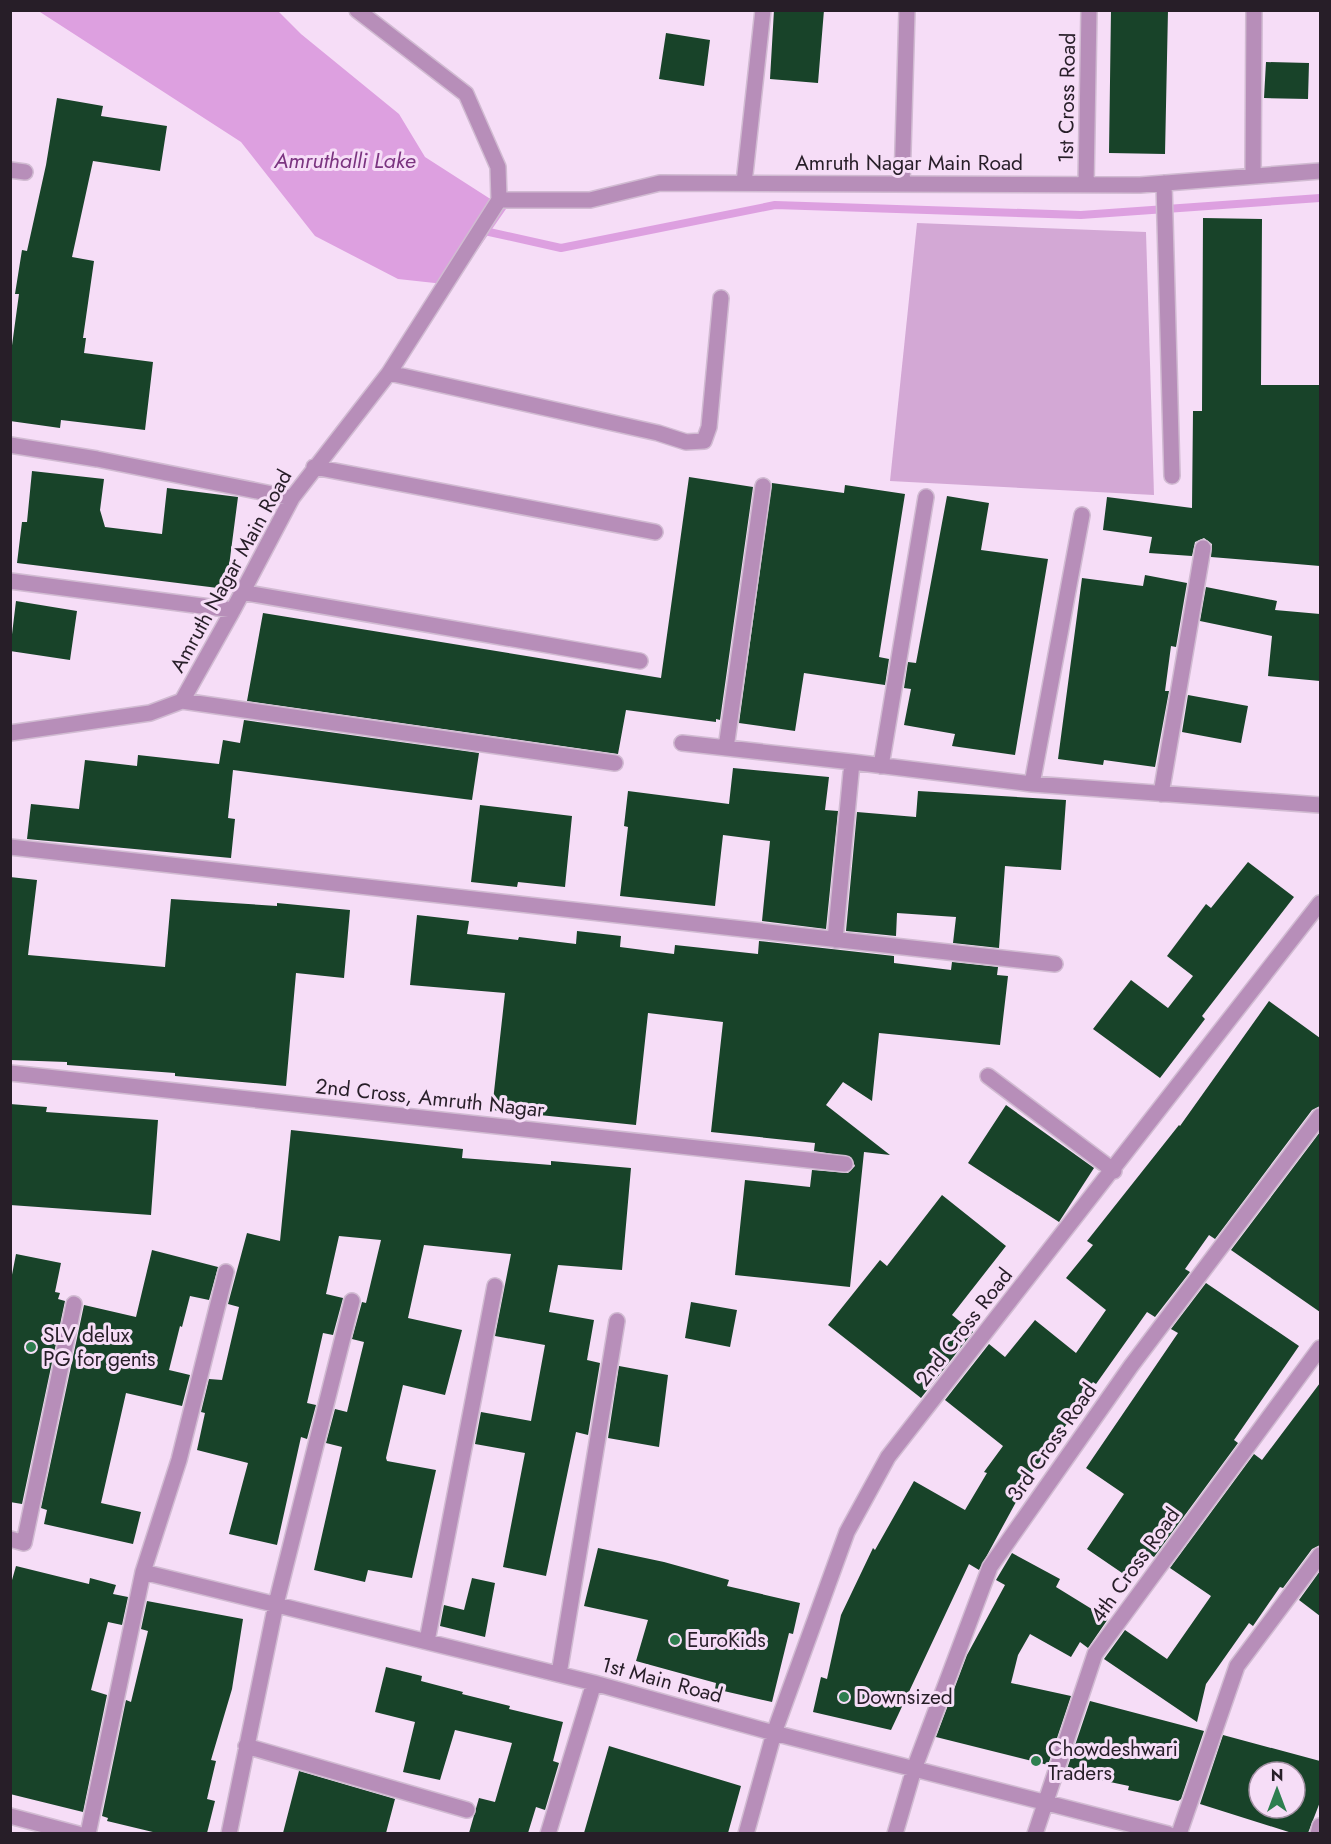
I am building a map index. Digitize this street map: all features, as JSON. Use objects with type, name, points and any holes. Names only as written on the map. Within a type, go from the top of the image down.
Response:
[{"type":"street","points":[[357,10],[466,94],[498,167],[499,200]]},
{"type":"street","points":[[744,183],[763,10]]},
{"type":"street","points":[[902,184],[907,10]]},
{"type":"street","name":"1st Cross Road","points":[[1086,185],[1089,10]]},
{"type":"street","points":[[1253,176],[1254,10]]},
{"type":"street","name":"Amruth Nagar Main Road","points":[[10,733],[150,713],[182,701],[234,610],[241,592],[292,498],[389,373],[499,200],[590,200],[660,183],[1086,185],[1164,191],[1253,176],[1320,171]]},
{"type":"street","points":[[1164,191],[1172,476]]},
{"type":"street","points":[[389,373],[658,433],[686,442],[704,441],[709,427],[721,298]]},
{"type":"street","points":[[10,444],[292,498]]},
{"type":"street","points":[[315,467],[655,532]]},
{"type":"street","points":[[726,748],[764,486]]},
{"type":"street","points":[[881,766],[926,497]]},
{"type":"street","points":[[1032,784],[1082,515]]},
{"type":"street","points":[[1161,794],[1203,548]]},
{"type":"street","points":[[10,581],[234,610]]},
{"type":"street","points":[[241,592],[640,661]]},
{"type":"street","points":[[182,701],[615,763]]},
{"type":"street","points":[[682,743],[1032,784],[1320,805]]},
{"type":"street","points":[[835,939],[852,762]]},
{"type":"street","points":[[10,847],[1055,964]]},
{"type":"street","name":"2nd Cross Road","points":[[746,1833],[774,1733],[847,1532],[888,1457],[1114,1171],[1320,903]]},
{"type":"street","name":"2nd Cross, Amruth Nagar","points":[[10,1073],[845,1164]]},
{"type":"street","points":[[988,1076],[1114,1171]]},
{"type":"street","name":"3rd Cross Road","points":[[895,1833],[914,1769],[990,1567],[1131,1366],[1320,1116]]},
{"type":"street","points":[[88,1833],[143,1572],[179,1460],[226,1272]]},
{"type":"street","points":[[427,1641],[495,1286]]},
{"type":"street","points":[[229,1833],[276,1605],[352,1300]]},
{"type":"street","points":[[17,1541],[74,1304]]},
{"type":"street","points":[[559,1674],[617,1321]]},
{"type":"street","name":"4th Cross Road","points":[[1035,1833],[1095,1654],[1320,1348]]},
{"type":"street","points":[[1179,1833],[1237,1666],[1320,1555]]},
{"type":"street","name":"1st Main Road","points":[[143,1572],[559,1674],[774,1733],[1168,1833]]},
{"type":"street","points":[[548,1833],[594,1683]]},
{"type":"street","points":[[246,1746],[467,1810]]},
{"type":"street","points":[[10,1816],[78,1833]]},
{"type":"street","points":[[1318,1833],[1320,1826]]},
{"type":"shaded area","points":[[917,223],[1146,232],[1154,495],[890,481]]},
{"type":"water","name":"Amruthalli Lake","points":[[30,11],[278,11],[301,34],[399,114],[425,157],[506,209],[453,285],[398,279],[315,236],[241,142],[40,12]]},
{"type":"building","points":[[774,10],[824,10],[818,83],[770,79]]},
{"type":"building","points":[[1111,10],[1168,10],[1165,154],[1109,153]]},
{"type":"building","points":[[666,33],[710,40],[704,86],[659,79]]},
{"type":"building","points":[[1266,62],[1309,63],[1308,99],[1264,98]]},
{"type":"building","points":[[57,98],[103,106],[101,116],[167,126],[160,171],[93,161],[72,257],[94,261],[83,338],[86,338],[84,353],[153,362],[145,430],[61,420],[60,428],[10,421],[10,360],[19,294],[15,294],[22,250],[27,251],[46,165]]},
{"type":"building","points":[[1203,218],[1262,219],[1261,385],[1320,385],[1320,566],[1211,557],[1212,544],[1204,538],[1195,542],[1192,556],[1149,553],[1152,537],[1103,530],[1107,497],[1192,508],[1193,411],[1202,411]]},
{"type":"building","points":[[32,471],[104,479],[100,510],[105,527],[162,534],[167,488],[238,497],[226,589],[17,563],[22,522],[27,522]]},
{"type":"building","points":[[689,477],[753,487],[720,720],[716,719],[716,722],[626,710],[618,754],[247,701],[263,613],[661,678]]},
{"type":"building","points":[[772,483],[844,493],[845,485],[905,494],[879,657],[889,659],[885,685],[804,673],[795,731],[739,723]]},
{"type":"building","points":[[947,496],[989,503],[981,550],[1048,559],[1015,755],[952,746],[955,734],[904,725],[911,689],[904,688],[908,662],[916,663]]},
{"type":"building","points":[[1145,575],[1187,583],[1176,647],[1171,646],[1165,691],[1169,691],[1155,767],[1104,760],[1103,765],[1058,759],[1082,578],[1143,586]]},
{"type":"building","points":[[1206,587],[1277,601],[1275,610],[1320,614],[1320,681],[1268,676],[1272,636],[1200,621]]},
{"type":"building","points":[[16,601],[77,611],[70,660],[10,651]]},
{"type":"building","points":[[1188,695],[1248,706],[1241,743],[1182,732]]},
{"type":"building","points":[[244,720],[479,753],[472,800],[233,770],[228,818],[235,819],[231,858],[27,839],[31,804],[79,809],[85,760],[137,766],[138,755],[219,764],[223,740],[240,743]]},
{"type":"building","points":[[733,768],[829,777],[825,810],[838,811],[826,929],[762,921],[770,841],[723,835],[715,906],[620,896],[628,827],[624,826],[628,791],[729,804]]},
{"type":"building","points":[[918,791],[1066,800],[1061,870],[1005,866],[999,948],[953,943],[956,917],[897,913],[896,936],[846,931],[857,812],[916,817]]},
{"type":"building","points":[[480,805],[572,816],[565,887],[518,882],[517,887],[471,882]]},
{"type":"building","points":[[1248,862],[1294,897],[1202,1016],[1205,1019],[1160,1078],[1093,1029],[1131,980],[1168,1008],[1193,976],[1167,956],[1206,904],[1211,908]]},
{"type":"building","points":[[10,877],[37,880],[28,955],[165,967],[171,899],[277,906],[277,903],[350,910],[344,978],[296,973],[286,1086],[175,1076],[175,1073],[67,1065],[67,1062],[10,1060]]},
{"type":"building","points":[[417,915],[469,921],[467,934],[576,944],[577,931],[621,936],[620,947],[674,954],[675,945],[758,954],[759,941],[894,956],[894,963],[951,970],[952,962],[998,967],[997,975],[1008,976],[1000,1045],[879,1033],[872,1101],[843,1082],[826,1105],[890,1155],[864,1152],[850,1287],[735,1275],[745,1180],[810,1187],[812,1170],[848,1173],[855,1166],[851,1157],[814,1151],[815,1143],[711,1132],[723,1022],[648,1013],[636,1125],[492,1110],[505,993],[410,985]]},
{"type":"building","points":[[1269,1001],[1320,1038],[1320,1106],[1312,1110],[1215,1239],[1209,1235],[1185,1269],[1190,1272],[1155,1317],[1147,1312],[1096,1384],[1093,1382],[1067,1419],[1069,1421],[1012,1500],[1016,1502],[979,1570],[969,1564],[891,1730],[813,1712],[821,1677],[827,1679],[841,1615],[873,1548],[875,1550],[914,1481],[965,1510],[987,1473],[984,1472],[1003,1446],[945,1400],[989,1344],[1005,1357],[1035,1320],[1076,1353],[1106,1310],[1066,1278],[1093,1245],[1087,1241],[1180,1126]]},
{"type":"building","points":[[10,1104],[47,1107],[46,1112],[158,1120],[151,1215],[10,1205]]},
{"type":"building","points":[[1006,1105],[1094,1168],[1059,1222],[968,1163]]},
{"type":"building","points":[[291,1130],[463,1149],[462,1158],[551,1165],[551,1161],[631,1168],[622,1270],[558,1265],[549,1312],[594,1320],[587,1360],[600,1363],[588,1435],[576,1432],[546,1576],[503,1567],[525,1453],[475,1444],[481,1412],[531,1421],[545,1345],[495,1336],[511,1254],[424,1245],[408,1318],[462,1330],[445,1395],[403,1385],[386,1458],[387,1461],[436,1470],[412,1578],[368,1570],[365,1582],[314,1570],[342,1447],[326,1443],[335,1409],[347,1412],[364,1342],[352,1339],[362,1302],[366,1303],[381,1240],[339,1236],[326,1294],[343,1298],[333,1335],[323,1333],[307,1403],[316,1405],[307,1439],[301,1437],[277,1545],[229,1534],[248,1463],[197,1450],[205,1413],[201,1412],[209,1379],[222,1380],[239,1307],[228,1304],[247,1233],[280,1241]]},
{"type":"building","points":[[1320,1132],[1320,1312],[1231,1250]]},
{"type":"building","points":[[942,1195],[1006,1246],[952,1315],[973,1332],[921,1398],[828,1325],[880,1260],[887,1266]]},
{"type":"building","points":[[152,1250],[218,1267],[209,1300],[190,1296],[182,1327],[180,1326],[169,1370],[190,1375],[182,1406],[126,1393],[101,1503],[141,1512],[133,1544],[44,1524],[47,1510],[41,1508],[84,1305],[136,1317]]},
{"type":"building","points":[[16,1254],[61,1263],[55,1292],[60,1293],[58,1299],[65,1301],[22,1504],[10,1502],[10,1285]]},
{"type":"building","points":[[1206,1283],[1299,1346],[1234,1440],[1238,1443],[1154,1557],[1145,1551],[1128,1577],[1087,1549],[1124,1494],[1086,1468],[1178,1333],[1171,1329]]},
{"type":"building","points":[[691,1302],[737,1310],[730,1347],[685,1338]]},
{"type":"building","points":[[619,1366],[668,1375],[659,1447],[608,1438]]},
{"type":"building","points":[[1320,1383],[1320,1545],[1312,1549],[1283,1588],[1280,1587],[1253,1626],[1249,1623],[1206,1684],[1197,1722],[1104,1659],[1125,1630],[1167,1659],[1211,1596],[1170,1568],[1254,1454],[1262,1460]]},
{"type":"building","points":[[598,1548],[664,1562],[729,1580],[727,1586],[800,1603],[793,1634],[789,1633],[772,1702],[715,1689],[716,1683],[636,1661],[648,1620],[584,1606]]},
{"type":"building","points":[[1012,1553],[1060,1579],[1056,1587],[1108,1619],[1088,1648],[1080,1642],[1071,1657],[1030,1634],[1018,1655],[1011,1683],[1071,1696],[1048,1765],[936,1737],[967,1655],[1005,1585],[996,1580]]},
{"type":"building","points":[[16,1566],[89,1584],[90,1578],[116,1585],[113,1594],[128,1597],[122,1625],[108,1622],[91,1690],[107,1695],[83,1812],[10,1794],[10,1587]]},
{"type":"building","points":[[1320,1571],[1320,1616],[1299,1600]]},
{"type":"building","points":[[472,1578],[495,1583],[485,1637],[440,1626],[444,1605],[464,1610]]},
{"type":"building","points":[[147,1601],[243,1619],[232,1689],[211,1760],[216,1761],[207,1799],[215,1801],[207,1833],[157,1833],[107,1821],[108,1818],[102,1816],[126,1700],[131,1702],[148,1631],[141,1629]]},
{"type":"building","points":[[386,1667],[422,1676],[421,1681],[463,1692],[462,1694],[510,1706],[509,1709],[563,1722],[553,1761],[559,1763],[545,1810],[536,1807],[528,1833],[469,1833],[479,1798],[495,1802],[512,1743],[455,1730],[440,1780],[403,1772],[415,1722],[375,1712]]},
{"type":"building","points":[[1090,1701],[1204,1731],[1181,1799],[1178,1801],[1128,1790],[1129,1786],[1077,1775],[1078,1771],[1067,1769]]},
{"type":"building","points":[[1223,1735],[1320,1761],[1320,1802],[1308,1833],[1292,1833],[1251,1820],[1307,1820],[1307,1760],[1247,1760],[1247,1819],[1200,1804]]},
{"type":"building","points":[[609,1746],[741,1786],[728,1833],[584,1833]]},
{"type":"building","points":[[299,1771],[395,1799],[386,1833],[283,1833]]},
{"type":"waterway","points":[[480,230],[561,248],[775,205],[1081,215],[1320,198]]},
{"type":"place","name":"SLV delux PG for gents","points":[[31,1347]]},
{"type":"place","name":"EuroKids","points":[[675,1640]]},
{"type":"place","name":"Downsized","points":[[844,1697]]},
{"type":"place","name":"Chowdeshwari Traders","points":[[1036,1761]]}]
